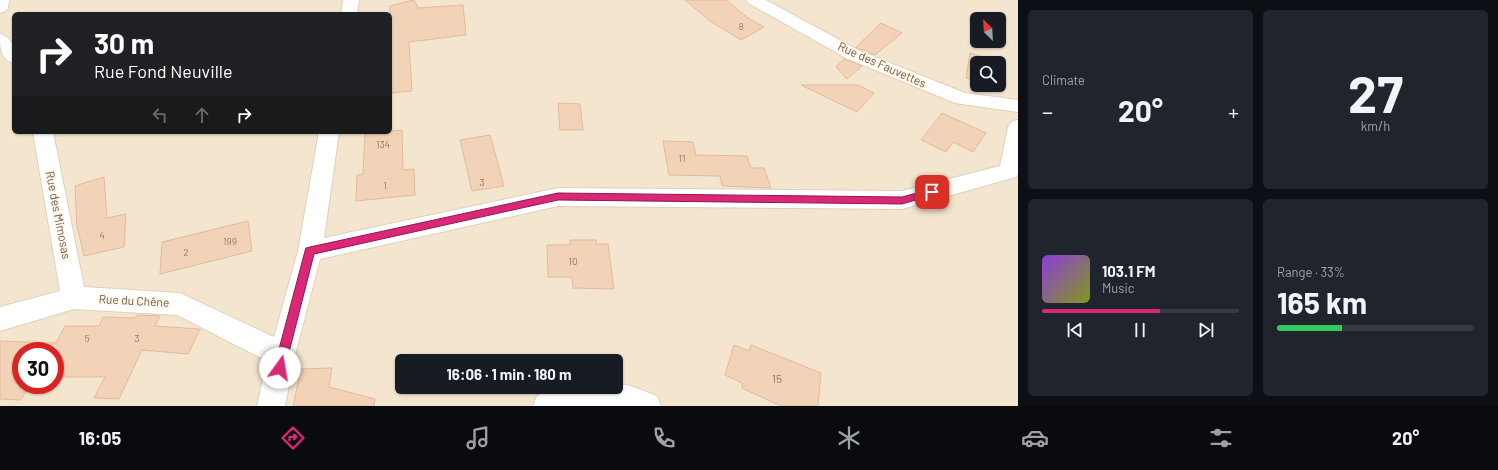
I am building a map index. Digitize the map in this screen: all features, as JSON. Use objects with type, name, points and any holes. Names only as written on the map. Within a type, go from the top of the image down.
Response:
[{"type":"street","points":[[0,8],[1,0]]},
{"type":"street","points":[[349,12],[351,0]]},
{"type":"street","name":"Rue des Fauvettes","points":[[754,0],[852,54],[962,99],[1018,106]]},
{"type":"street","points":[[0,39],[12,55]]},
{"type":"street","points":[[310,251],[558,196],[902,200],[1009,171],[1018,127]]},
{"type":"street","name":"Rue des Mimosas","points":[[43,134],[74,298]]},
{"type":"street","points":[[271,406],[282,356],[310,251],[329,134]]},
{"type":"street","name":"Rue du Chêne","points":[[0,318],[74,298],[180,304],[282,356]]},
{"type":"street","points":[[547,406],[557,400],[628,400],[647,406]]},
{"type":"shaded area","points":[[0,0],[1018,0],[1018,406],[0,406]]},
{"type":"building","points":[[414,0],[418,8],[463,5],[466,35],[409,42],[412,91],[392,93],[392,12],[390,12],[390,6]]},
{"type":"building","points":[[685,0],[726,0],[748,18],[764,27],[741,40],[710,21]]},
{"type":"building","points":[[881,23],[902,33],[875,55],[856,47]]},
{"type":"building","points":[[970,53],[981,56],[970,56],[970,79],[966,78]]},
{"type":"building","points":[[844,59],[862,66],[847,79],[836,67]]},
{"type":"building","points":[[801,85],[858,85],[874,93],[857,112]]},
{"type":"building","points":[[558,103],[580,104],[583,130],[560,130]]},
{"type":"building","points":[[942,113],[986,133],[973,152],[953,142],[946,152],[921,140]]},
{"type":"building","points":[[402,130],[403,170],[414,169],[415,195],[356,201],[357,175],[363,174],[365,134],[392,134],[392,131]]},
{"type":"building","points":[[490,135],[504,186],[472,191],[460,140]]},
{"type":"building","points":[[663,141],[693,142],[696,155],[747,156],[751,168],[764,168],[771,188],[722,186],[720,176],[669,175]]},
{"type":"building","points":[[104,177],[107,218],[126,214],[124,247],[84,256],[77,226],[75,186]]},
{"type":"building","points":[[248,221],[252,251],[160,274],[162,242]]},
{"type":"building","points":[[570,240],[596,240],[596,244],[608,244],[614,289],[573,288],[572,277],[548,277],[547,245],[570,245]]},
{"type":"building","points":[[137,315],[160,316],[155,326],[200,329],[188,354],[142,350],[119,399],[94,398],[105,377],[64,377],[64,342],[57,342],[65,326],[99,326],[103,317],[135,318]]},
{"type":"building","points":[[0,341],[28,342],[12,342],[12,394],[24,394],[21,400],[0,399]]},
{"type":"building","points":[[734,345],[749,351],[751,345],[821,373],[818,406],[781,406],[742,388],[742,383],[725,375]]},
{"type":"building","points":[[332,368],[329,387],[375,399],[374,406],[293,406],[301,369]]},
{"type":"route","points":[[280,368],[310,251],[558,196],[902,200],[932,192]]}]
